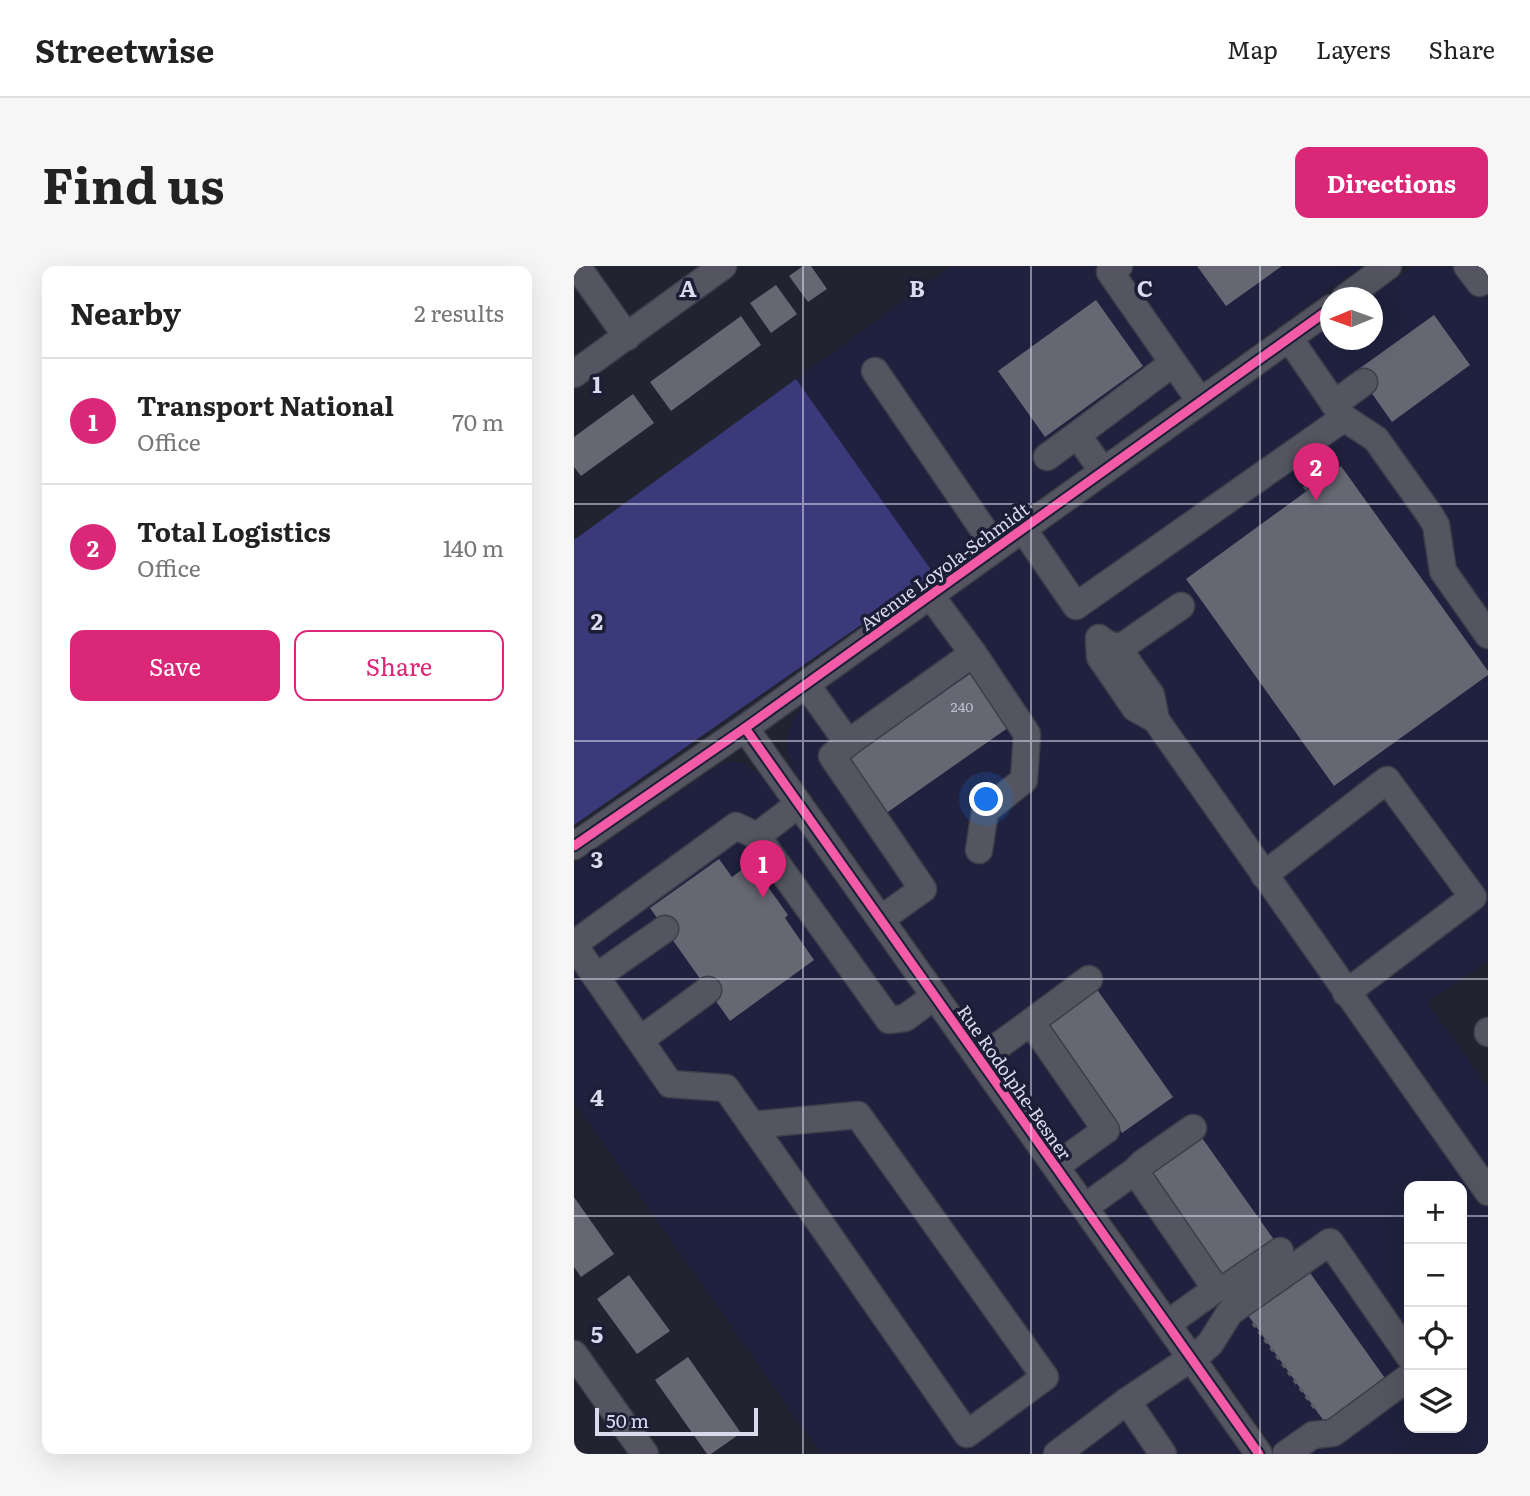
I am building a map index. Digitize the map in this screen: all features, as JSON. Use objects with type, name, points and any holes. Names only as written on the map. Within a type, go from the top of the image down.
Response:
[{"type":"street","points":[[577,266],[627,337]]},
{"type":"street","points":[[574,374],[723,266]]},
{"type":"street","points":[[1119,266],[1110,272],[1200,401]]},
{"type":"street","points":[[1360,287],[1388,266]]},
{"type":"street","name":"Avenue Loyola-Schmidt","points":[[574,846],[745,728],[1320,316]]},
{"type":"street","points":[[1289,338],[1339,411],[1376,439],[1430,515],[1436,525],[1443,571],[1488,635]]},
{"type":"street","points":[[1047,457],[1173,363]]},
{"type":"street","points":[[875,371],[996,548]]},
{"type":"street","points":[[1076,606],[1339,411],[1364,382]]},
{"type":"street","points":[[1077,435],[1103,471]]},
{"type":"street","points":[[1023,529],[1076,606],[1108,642],[1130,643],[1181,606]]},
{"type":"street","points":[[930,595],[1027,734],[1024,780],[985,811],[979,850]]},
{"type":"street","points":[[1108,642],[1100,657],[1135,708],[1156,720],[1488,1192]]},
{"type":"street","points":[[881,919],[929,884],[832,756],[973,653]]},
{"type":"street","points":[[806,684],[848,743]]},
{"type":"street","name":"Rue Rodolphe-Besner","points":[[745,728],[1259,1454]]},
{"type":"street","points":[[1264,875],[1387,780],[1474,897],[1346,993]]},
{"type":"street","points":[[757,835],[799,803]]},
{"type":"street","points":[[752,1125],[858,1115],[1045,1377],[967,1434],[726,1088],[670,1084],[574,945],[736,826],[757,835],[889,1020],[905,1018],[935,996]]},
{"type":"street","points":[[596,977],[665,929]]},
{"type":"street","points":[[980,1059],[1089,979]]},
{"type":"street","points":[[640,1040],[708,990]]},
{"type":"street","points":[[1031,1023],[1106,1130],[1056,1166]]},
{"type":"street","points":[[1085,1207],[1193,1128]]},
{"type":"street","points":[[1135,1171],[1216,1289]]},
{"type":"street","points":[[1057,1454],[1210,1344],[1230,1312],[1330,1242],[1404,1349]]},
{"type":"street","points":[[1167,1324],[1216,1289],[1227,1287],[1280,1251]]},
{"type":"street","points":[[574,1354],[645,1454]]},
{"type":"street","points":[[1286,1454],[1313,1435],[1333,1433],[1404,1381]]},
{"type":"street","points":[[1127,1402],[1163,1454]]},
{"type":"path","points":[[1247,1314],[1320,1416]]},
{"type":"shaded area","points":[[951,266],[1363,266],[1334,287],[1320,287],[1320,297],[934,574],[796,379]]},
{"type":"shaded area","points":[[1414,266],[1488,266],[1488,961],[1427,1002],[1488,1087],[1488,1454],[1278,1454],[795,772],[787,753],[787,739],[792,722],[809,700],[1320,333],[1320,350],[1383,350],[1383,288]]},
{"type":"shaded area","points":[[796,379],[934,574],[574,825],[574,540]]},
{"type":"shaded area","points":[[731,761],[742,763],[761,775],[1242,1454],[821,1454],[574,1102],[574,864],[721,764]]},
{"type":"building","points":[[803,266],[811,266],[827,289],[808,302],[789,276]]},
{"type":"building","points":[[1197,266],[1282,266],[1226,306]]},
{"type":"building","points":[[776,285],[797,314],[771,333],[750,303]]},
{"type":"building","points":[[1096,300],[1143,366],[1045,437],[998,371]]},
{"type":"building","points":[[1434,315],[1470,365],[1392,422],[1356,371]]},
{"type":"building","points":[[741,316],[761,345],[671,411],[650,382]]},
{"type":"building","points":[[633,394],[654,423],[581,476],[574,467],[574,437]]},
{"type":"building","points":[[1341,466],[1488,671],[1488,675],[1334,786],[1186,579]]},
{"type":"building","points":[[974,671],[1012,725],[885,814],[847,760]]},
{"type":"building","points":[[719,859],[732,877],[751,863],[788,915],[785,918],[814,960],[730,1021],[650,908]]},
{"type":"building","points":[[1096,988],[1173,1097],[1122,1133],[1045,1024]]},
{"type":"building","points":[[1200,1135],[1277,1244],[1224,1282],[1147,1172]]},
{"type":"building","points":[[574,1197],[614,1254],[581,1277],[574,1267]]},
{"type":"building","points":[[1308,1270],[1387,1381],[1326,1424],[1247,1314]]},
{"type":"building","points":[[629,1275],[670,1331],[637,1354],[597,1299]]},
{"type":"building","points":[[688,1357],[741,1433],[711,1454],[707,1454],[655,1380]]},
{"type":"cycle path","points":[[574,846],[745,728],[1320,316]]},
{"type":"cycle path","points":[[745,728],[1259,1454]]},
{"type":"place","name":"Total Logistics","points":[[1316,501]]},
{"type":"place","name":"Transport National","points":[[763,898]]}]
